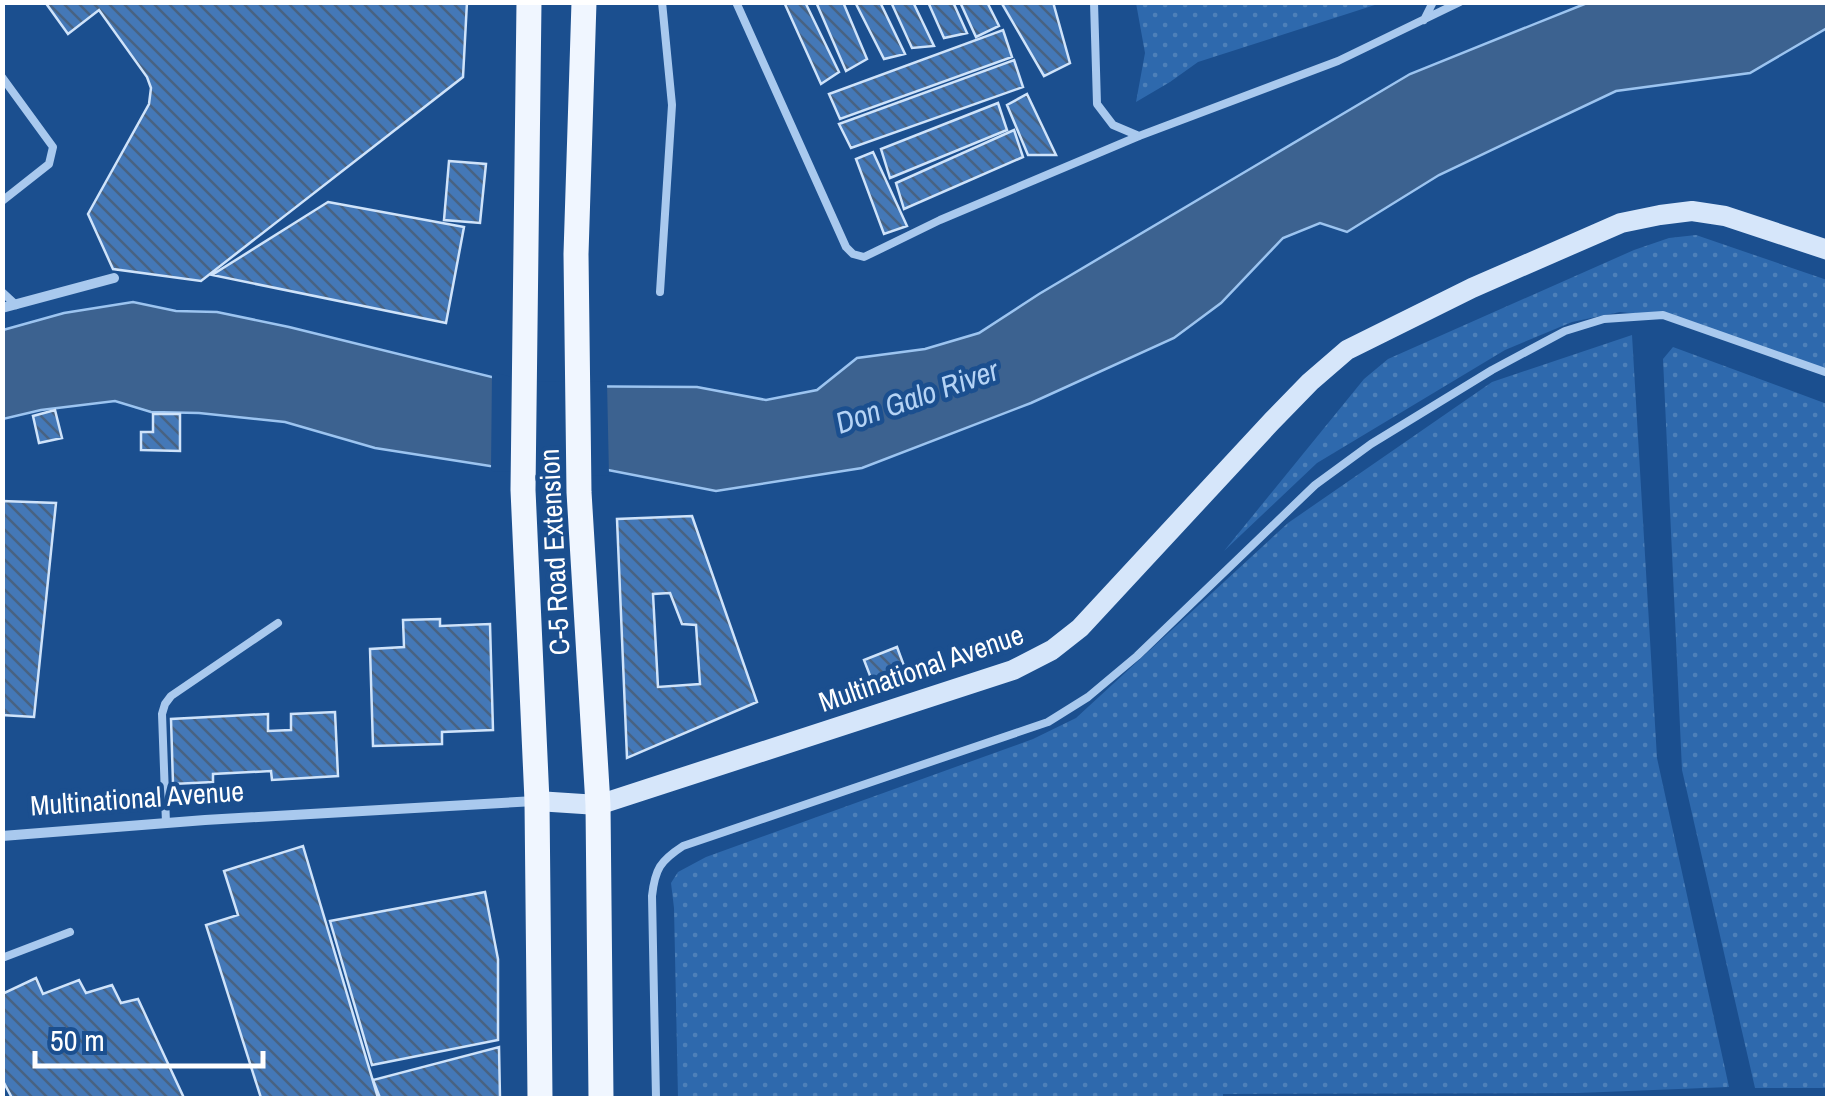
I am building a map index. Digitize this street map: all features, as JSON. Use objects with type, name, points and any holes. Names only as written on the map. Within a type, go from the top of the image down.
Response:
[{"type":"main road","name":"C-5 Road Extension","points":[[529,2],[523,490],[537,801],[540,1098]]},
{"type":"main road","name":"C-5 Road Extension","points":[[584,2],[576,254],[579,492],[598,805],[601,1098]]},
{"type":"street","name":"Multinational Avenue","points":[[2,836],[537,801],[598,805],[1013,670],[1052,650],[1080,628],[1310,382],[1348,350],[1472,288],[1621,223],[1660,214],[1692,211],[1725,216],[1828,250]]},
{"type":"street","points":[[2,308],[114,278]]},
{"type":"lane","points":[[660,292],[672,106],[662,2]]},
{"type":"lane","points":[[736,2],[846,247],[864,257],[940,220],[1139,136],[1338,60],[1460,2]]},
{"type":"lane","points":[[1094,2],[1097,104],[1113,124],[1139,136]]},
{"type":"lane","points":[[1424,20],[1433,2]]},
{"type":"lane","points":[[2,77],[53,146],[50,164],[2,201]]},
{"type":"lane","points":[[2,292],[16,305]]},
{"type":"lane","points":[[656,1098],[652,896],[660,865],[683,846],[1048,722],[1137,656],[1315,485],[1386,434],[1566,331],[1604,320],[1663,315],[1828,373]]},
{"type":"lane","points":[[166,823],[162,733],[166,704],[171,696],[278,623]]},
{"type":"lane","points":[[2,958],[70,932]]},
{"type":"shaded area","points":[[1136,2],[1381,3],[1198,62],[1136,102],[1145,53]]},
{"type":"shaded area","points":[[1696,235],[1827,280],[1827,371],[1665,317],[1620,312],[1572,322],[1505,350],[1317,463],[1224,551],[1364,379],[1388,359],[1634,250],[1669,238]]},
{"type":"shaded area","points":[[1632,335],[1657,758],[1729,1087],[1578,1093],[1223,1094],[1223,1098],[678,1098],[671,883],[678,872],[706,857],[1033,739],[1076,718],[1288,523],[1492,382]]},
{"type":"shaded area","points":[[1673,347],[1827,404],[1827,1088],[1755,1088],[1682,770],[1663,359]]},
{"type":"water","name":"Don Galo River","points":[[1587,3],[1827,3],[1827,28],[1750,73],[1616,91],[1439,175],[1347,232],[1320,223],[1283,238],[1221,303],[1174,338],[1031,403],[862,468],[716,491],[608,470],[490,466],[375,448],[285,422],[151,412],[115,401],[3,419],[3,330],[64,313],[133,302],[176,311],[217,312],[289,327],[528,386],[697,387],[766,400],[817,390],[857,358],[925,349],[979,333],[1410,74]]},
{"type":"pier","points":[[492,372],[529,381],[607,382],[609,476],[491,471]]},
{"type":"building","points":[[45,2],[467,2],[463,77],[201,281],[113,269],[88,214],[149,104],[151,88],[99,10],[68,34]]},
{"type":"building","points":[[784,2],[805,2],[839,72],[821,84]]},
{"type":"building","points":[[816,2],[843,2],[867,59],[846,71]]},
{"type":"building","points":[[855,2],[880,2],[905,54],[884,59]]},
{"type":"building","points":[[891,2],[913,2],[934,46],[912,48]]},
{"type":"building","points":[[928,2],[953,2],[967,33],[944,38]]},
{"type":"building","points":[[960,2],[987,2],[999,26],[976,37]]},
{"type":"building","points":[[1001,2],[1053,2],[1070,63],[1044,76]]},
{"type":"building","points":[[1003,30],[1012,57],[840,119],[829,94]]},
{"type":"building","points":[[1014,60],[1023,87],[851,148],[839,124]]},
{"type":"building","points":[[1027,94],[1056,155],[1028,155],[1007,105]]},
{"type":"building","points":[[998,103],[1007,130],[890,178],[881,149]]},
{"type":"building","points":[[1014,130],[1023,157],[904,209],[896,183]]},
{"type":"building","points":[[873,152],[907,226],[884,234],[856,159]]},
{"type":"building","points":[[449,161],[486,164],[480,223],[444,220]]},
{"type":"building","points":[[328,202],[464,227],[446,323],[212,275]]},
{"type":"building","points":[[55,410],[62,438],[39,443],[33,416]]},
{"type":"building","points":[[153,414],[180,414],[180,451],[141,450],[141,432],[153,432]]},
{"type":"building","points":[[2,501],[56,503],[34,717],[2,715]]},
{"type":"building","points":[[692,516],[757,702],[627,758],[617,519]],"holes":[[[670,593],[682,624],[696,625],[700,684],[658,687],[653,594]]]},
{"type":"building","points":[[440,619],[440,626],[490,624],[493,730],[442,732],[442,744],[373,746],[370,649],[404,647],[403,620]]},
{"type":"building","points":[[897,647],[907,674],[874,686],[864,660]]},
{"type":"building","points":[[335,712],[338,776],[272,780],[271,771],[213,774],[213,782],[173,784],[171,719],[268,714],[268,731],[291,730],[291,714]]},
{"type":"building","points":[[303,846],[378,1098],[261,1098],[206,925],[238,915],[224,871]]},
{"type":"building","points":[[485,892],[498,959],[498,1040],[372,1065],[330,921]]},
{"type":"building","points":[[36,978],[43,994],[79,980],[86,993],[112,985],[121,1003],[138,999],[184,1098],[12,1098],[2,1079],[2,994]]},
{"type":"building","points":[[499,1047],[500,1098],[380,1098],[373,1080]]}]
